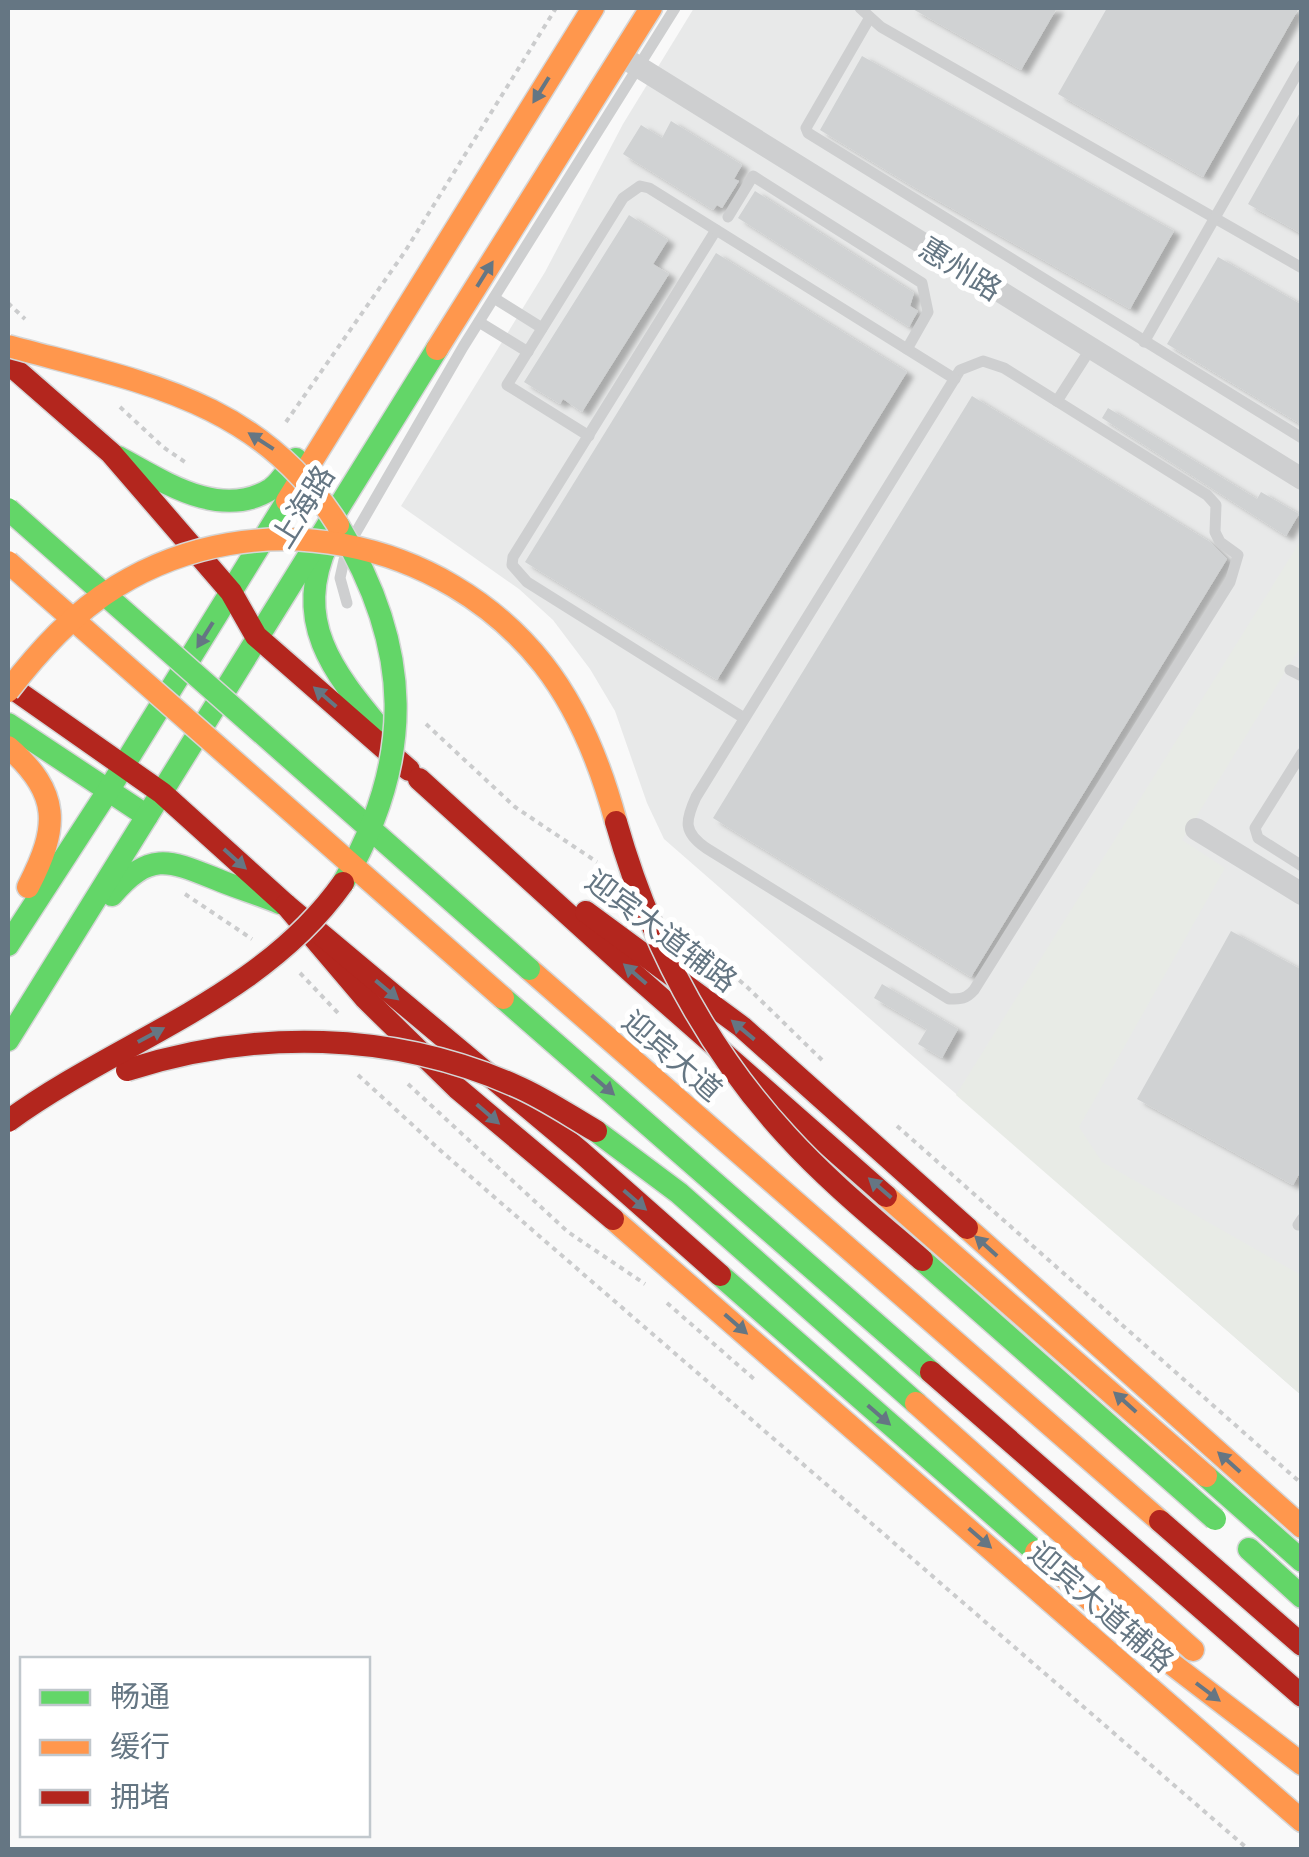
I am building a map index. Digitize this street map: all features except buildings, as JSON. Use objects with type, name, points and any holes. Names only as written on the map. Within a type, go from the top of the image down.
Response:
[{"type":"main road","name":"上海路","points":[[8,945],[108,791],[593,8]]},
{"type":"main road","name":"上海路","points":[[8,1042],[256,636],[470,317],[629,61],[652,8]]},
{"type":"main road","points":[[8,342],[55,382],[111,453],[176,490],[215,499],[247,500],[274,487],[420,286]]},
{"type":"main road","points":[[470,317],[365,478],[321,554],[314,583],[319,637],[327,660],[419,779],[538,890],[1302,1560]]},
{"type":"main road","points":[[8,342],[129,378],[204,406],[273,448],[322,498],[366,572],[389,638],[398,696],[386,801],[360,860],[304,931],[256,972],[75,1076],[8,1121]]},
{"type":"main road","name":"迎宾大道辅路","points":[[8,363],[111,453],[232,592],[256,636],[419,779],[591,916],[742,1027],[1302,1527]]},
{"type":"main road","name":"迎宾大道","points":[[8,509],[1302,1645]]},
{"type":"main road","points":[[8,688],[80,610],[116,584],[160,562],[233,542],[297,537],[375,548],[434,571],[492,608],[535,652],[571,708],[597,762],[642,902],[694,1011],[778,1128],[884,1227],[1302,1597]]},
{"type":"main road","points":[[8,562],[1302,1696]]},
{"type":"main road","name":"迎宾大道辅路","points":[[8,688],[162,793],[286,905],[365,998],[457,1088],[696,1289],[1302,1821]]},
{"type":"main road","points":[[8,724],[147,816]]},
{"type":"main road","points":[[8,747],[38,773],[53,812],[51,835],[35,875],[8,923]]},
{"type":"main road","points":[[8,1042],[117,889],[135,870],[158,861],[183,862],[286,905],[581,1152],[1099,1608],[1302,1764]]},
{"type":"main road","points":[[8,1140],[92,1086],[130,1068],[179,1052],[282,1039],[398,1050],[498,1079],[596,1131],[678,1193],[1302,1745]]},
{"type":"street","name":"惠州路","points":[[629,61],[1302,479]]},
{"type":"street","points":[[1196,829],[1302,894]]},
{"type":"lane","points":[[347,603],[340,578],[356,534],[470,317],[494,298],[629,61],[674,8]]},
{"type":"lane","points":[[860,8],[869,19],[1302,268]]},
{"type":"lane","points":[[869,19],[806,128],[808,134],[1302,438]]},
{"type":"lane","points":[[1144,342],[1302,65]]},
{"type":"lane","points":[[728,217],[753,176],[922,283],[928,312],[907,349]]},
{"type":"lane","points":[[588,436],[507,386],[631,190],[640,186],[955,378]]},
{"type":"lane","points":[[716,230],[512,565],[528,582],[744,718]]},
{"type":"lane","points":[[494,298],[542,328]]},
{"type":"lane","points":[[470,317],[528,352]]},
{"type":"lane","points":[[1057,401],[1091,348]]},
{"type":"lane","points":[[983,361],[1004,368],[1057,401],[1207,495],[1216,505],[1220,542],[1238,556],[1236,568],[967,998],[949,999],[692,838],[687,826],[696,797],[960,370],[983,361]]},
{"type":"lane","points":[[1302,753],[1255,828],[1258,838],[1302,866]]},
{"type":"path","points":[[285,424],[404,253],[556,8]]},
{"type":"path","points":[[173,886],[266,948]]},
{"type":"path","points":[[297,969],[350,1026]]},
{"type":"path","points":[[348,1066],[441,1151],[1249,1850]]},
{"type":"path","points":[[404,1080],[568,1232],[646,1284]]},
{"type":"path","points":[[661,1298],[766,1390]]},
{"type":"shaded area","points":[[694,8],[1301,8],[1301,1395],[664,839],[647,803],[615,711],[553,620],[519,589],[401,506],[545,272],[623,124]]},
{"type":"shaded area","points":[[1301,540],[1301,646],[1182,840],[1225,868],[1079,1127],[1102,1162],[1301,1275],[1301,1395],[956,1095]]},
{"type":"traffic: fast","points":[[8,1040],[437,349]]},
{"type":"traffic: fast","points":[[118,457],[192,494],[232,501],[252,498],[271,489],[296,459]]},
{"type":"traffic: fast","points":[[8,945],[287,501]]},
{"type":"traffic: fast","points":[[8,509],[529,969]]},
{"type":"traffic: fast","points":[[338,525],[381,615],[392,660],[396,704],[393,748],[383,792],[367,837],[343,883]]},
{"type":"traffic: fast","points":[[328,542],[314,599],[324,648],[351,692],[387,737]]},
{"type":"traffic: fast","points":[[8,724],[147,816]]},
{"type":"traffic: fast","points":[[112,895],[138,871],[162,863],[188,868],[280,903]]},
{"type":"traffic: fast","points":[[503,998],[931,1372]]},
{"type":"traffic: fast","points":[[596,1131],[679,1193],[916,1403]]},
{"type":"traffic: fast","points":[[922,1260],[1215,1519]]},
{"type":"traffic: fast","points":[[720,1275],[1036,1552]]},
{"type":"traffic: fast","points":[[1206,1476],[1302,1561]]},
{"type":"traffic: fast","points":[[1249,1549],[1302,1597]]},
{"type":"traffic: slow","points":[[287,501],[593,8]]},
{"type":"traffic: slow","points":[[437,349],[651,8]]},
{"type":"traffic: slow","points":[[8,346],[150,385],[233,422],[271,449],[306,483],[338,525]]},
{"type":"traffic: slow","points":[[8,691],[45,647],[86,608],[117,586],[171,559],[228,544],[287,539],[345,545],[401,561],[454,586],[501,621],[543,664],[578,719],[616,822]]},
{"type":"traffic: slow","points":[[8,562],[503,998]]},
{"type":"traffic: slow","points":[[8,747],[38,780],[49,812],[45,846],[28,887]]},
{"type":"traffic: slow","points":[[529,969],[1160,1521]]},
{"type":"traffic: slow","points":[[886,1196],[1206,1476]]},
{"type":"traffic: slow","points":[[613,1219],[1302,1821]]},
{"type":"traffic: slow","points":[[967,1228],[1302,1527]]},
{"type":"traffic: slow","points":[[916,1403],[1193,1650]]},
{"type":"traffic: slow","points":[[1036,1552],[1099,1608],[1302,1764]]},
{"type":"traffic: jam","points":[[8,363],[111,453],[231,592],[256,636],[409,770]]},
{"type":"traffic: jam","points":[[8,685],[162,793],[286,905],[365,998],[457,1088],[613,1219]]},
{"type":"traffic: jam","points":[[419,779],[886,1196]]},
{"type":"traffic: jam","points":[[616,822],[663,949],[730,1066],[803,1153],[922,1260]]},
{"type":"traffic: jam","points":[[8,1121],[230,988],[272,958],[310,923],[343,883]]},
{"type":"traffic: jam","points":[[286,905],[581,1152],[720,1275]]},
{"type":"traffic: jam","points":[[586,912],[742,1027],[967,1228]]},
{"type":"traffic: jam","points":[[127,1070],[224,1047],[323,1042],[372,1046],[469,1068],[526,1091],[596,1131]]},
{"type":"traffic: jam","points":[[931,1372],[1302,1696]]},
{"type":"traffic: jam","points":[[1160,1521],[1302,1645]]}]
